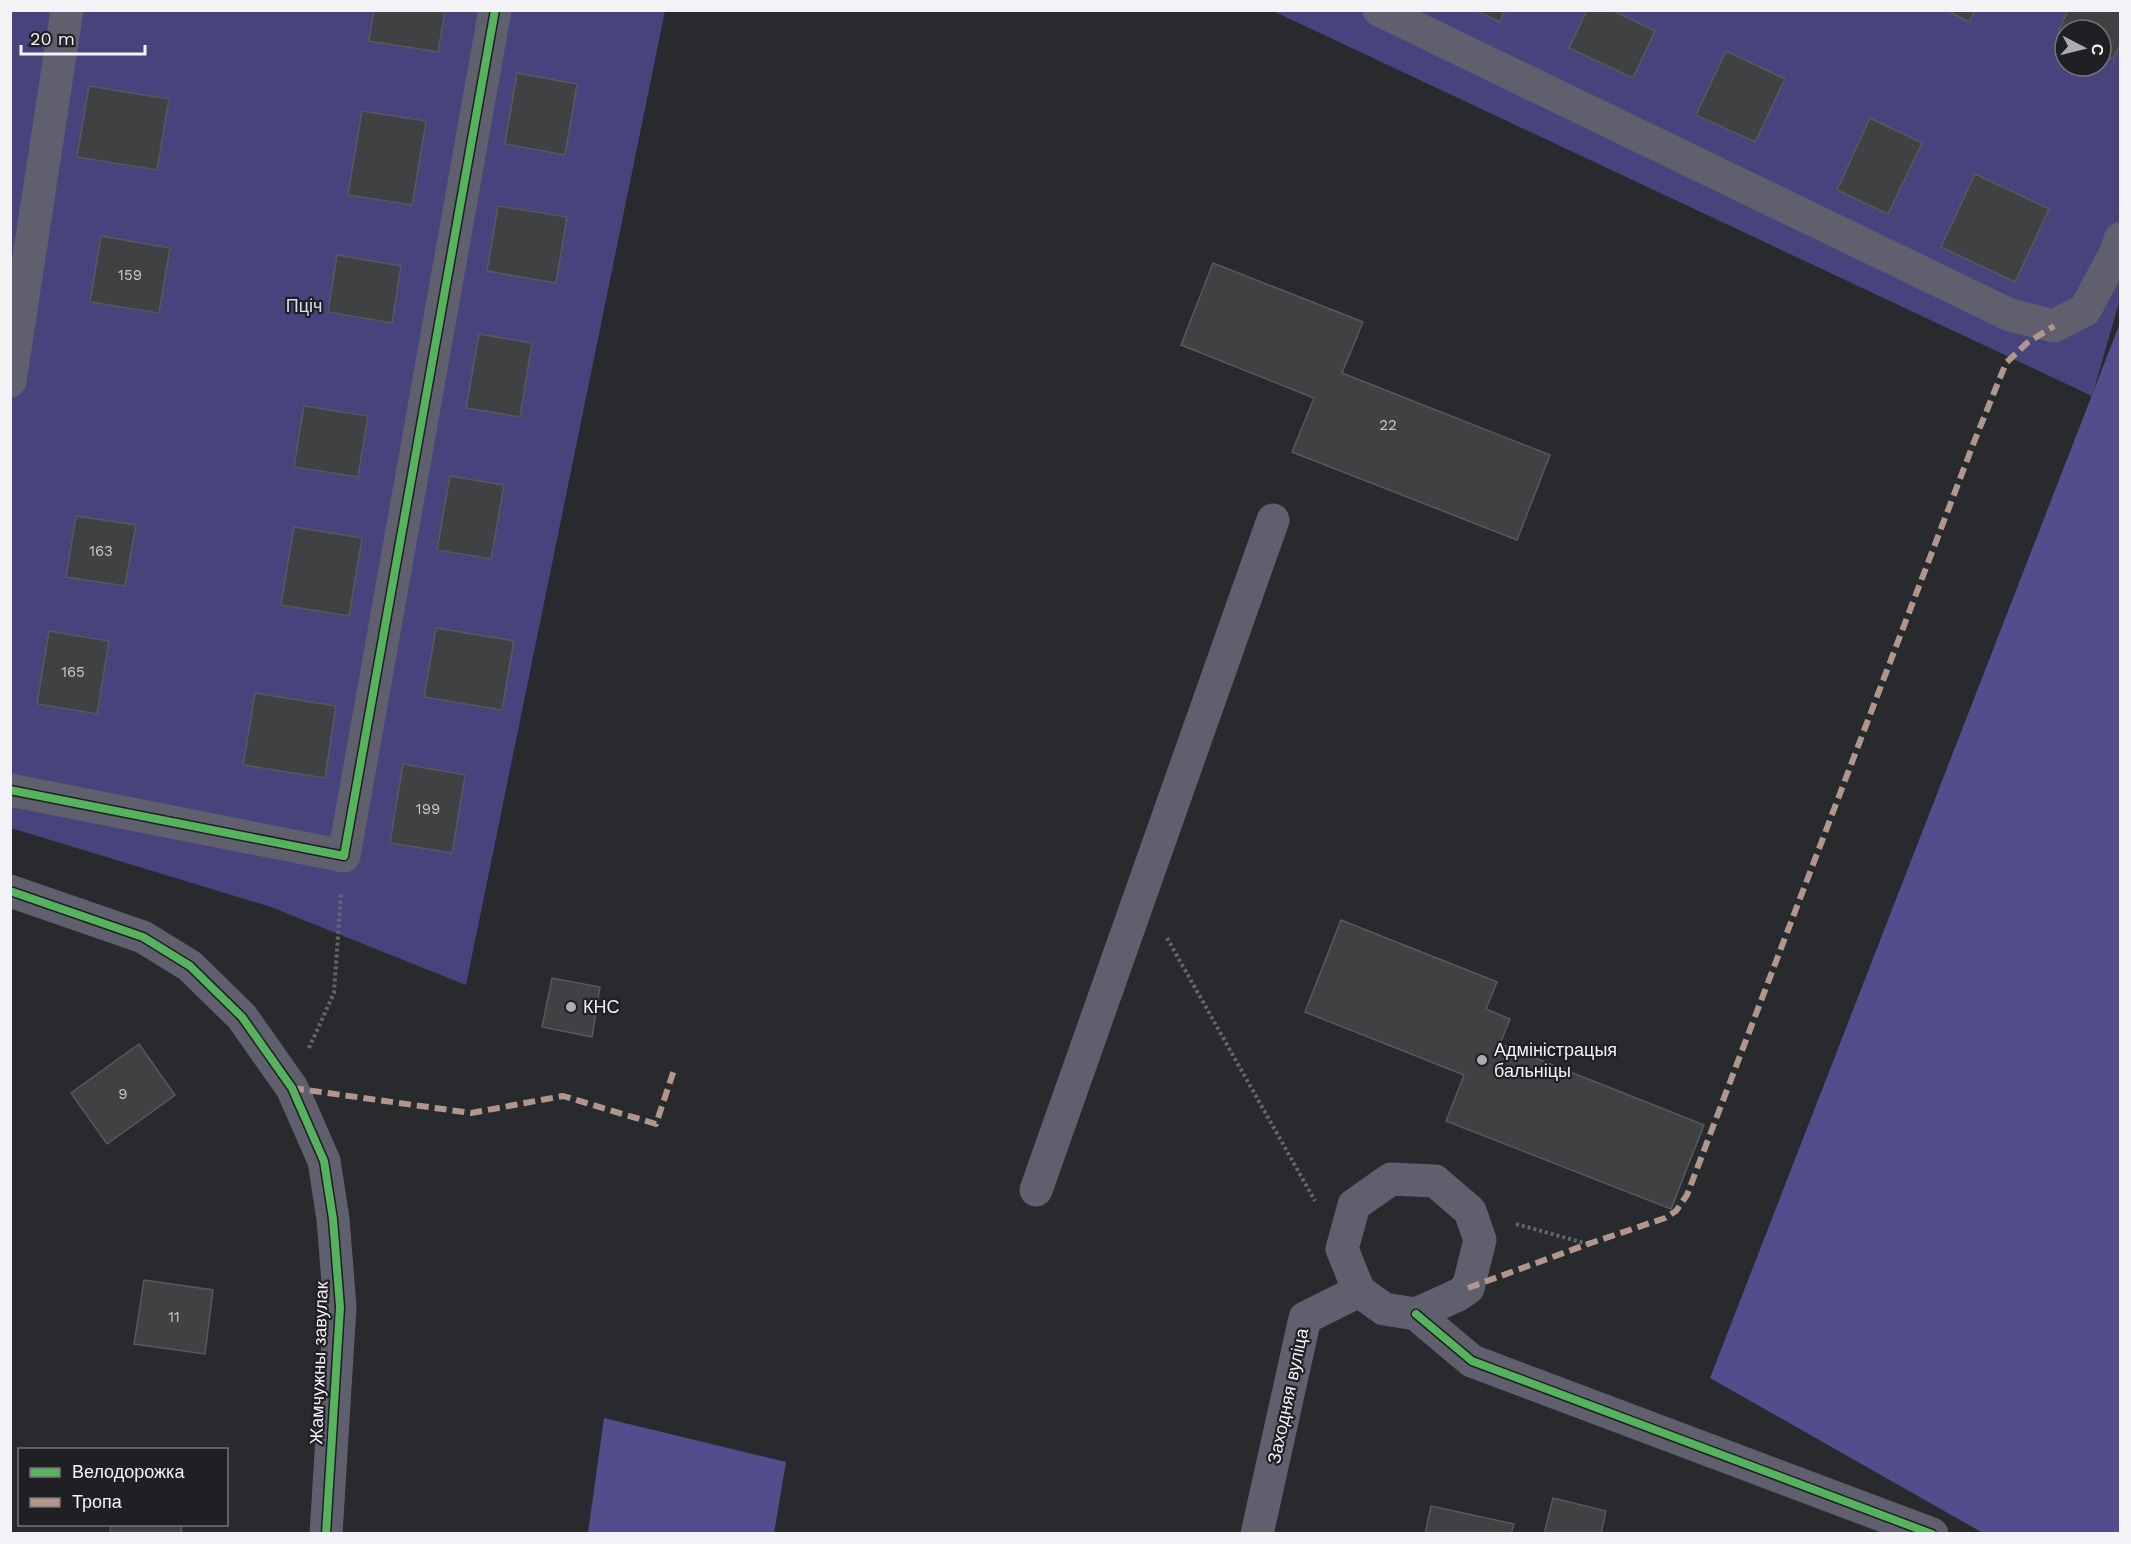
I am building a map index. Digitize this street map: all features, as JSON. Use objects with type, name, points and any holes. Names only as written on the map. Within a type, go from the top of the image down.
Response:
[{"type":"street","points":[[10,381],[67,10]]},
{"type":"street","points":[[10,790],[344,856],[495,10]]},
{"type":"street","points":[[1379,10],[2010,315],[2054,326],[2085,310],[2121,239]]},
{"type":"street","points":[[1036,1190],[1273,520]]},
{"type":"street","name":"Жамчужны завулак","points":[[10,891],[143,938],[190,966],[242,1017],[292,1088],[324,1161],[333,1219],[340,1307],[326,1533]]},
{"type":"street","points":[[1416,1314],[1468,1288],[1480,1240],[1470,1211],[1436,1181],[1391,1179],[1354,1205],[1342,1249],[1359,1291],[1384,1309],[1416,1314],[1472,1361],[1932,1533]]},
{"type":"street","name":"Заходняя вуліца","points":[[1257,1533],[1305,1318],[1359,1291]]},
{"type":"path","points":[[292,1088],[334,993],[344,856]]},
{"type":"path","points":[[1141,893],[1342,1249]]},
{"type":"path","points":[[1470,1211],[1588,1244]]},
{"type":"green space","name":"Пціч","points":[[10,11],[665,11],[466,985],[271,907],[11,828]]},
{"type":"green space","points":[[1273,11],[2120,11],[2120,299],[2092,396]]},
{"type":"shaded area","points":[[2120,323],[2120,1533],[1983,1533],[1710,1378]]},
{"type":"shaded area","points":[[604,1418],[786,1462],[774,1533],[588,1533]]},
{"type":"building","points":[[374,10],[445,10],[438,52],[369,41]]},
{"type":"building","points":[[1475,10],[1505,10],[1500,22]]},
{"type":"building","points":[[1587,10],[1612,10],[1655,31],[1633,78],[1569,48]]},
{"type":"building","points":[[1946,10],[1975,10],[1969,22]]},
{"type":"building","points":[[2068,10],[2120,10],[2120,45],[2113,59],[2113,18],[2065,18]]},
{"type":"building","points":[[1726,51],[1785,79],[1755,142],[1696,115]]},
{"type":"building","points":[[517,73],[577,84],[565,155],[505,144]]},
{"type":"building","points":[[89,86],[169,99],[157,170],[77,157]]},
{"type":"building","points":[[362,111],[426,121],[412,205],[348,195]]},
{"type":"building","points":[[1870,118],[1922,143],[1888,214],[1837,190]]},
{"type":"building","points":[[1975,174],[2049,209],[2015,282],[1941,247]]},
{"type":"building","points":[[498,206],[567,217],[556,283],[487,271]]},
{"type":"building","points":[[101,236],[170,248],[159,313],[90,302]]},
{"type":"building","points":[[337,255],[401,266],[392,323],[328,312]]},
{"type":"building","points":[[1213,263],[1363,322],[1342,373],[1550,455],[1517,540],[1292,452],[1314,398],[1181,345]]},
{"type":"building","points":[[479,334],[532,343],[520,417],[466,408]]},
{"type":"building","points":[[304,406],[368,416],[358,477],[294,467]]},
{"type":"building","points":[[450,476],[504,485],[491,559],[437,550]]},
{"type":"building","points":[[76,516],[136,525],[125,586],[66,577]]},
{"type":"building","points":[[294,527],[362,538],[349,616],[281,605]]},
{"type":"building","points":[[436,628],[514,641],[502,710],[424,697]]},
{"type":"building","points":[[49,631],[109,641],[97,714],[37,704]]},
{"type":"building","points":[[255,693],[336,706],[325,778],[243,765]]},
{"type":"building","points":[[403,764],[465,775],[452,853],[390,843]]},
{"type":"building","name":"Адміністрацыя бальніцы","points":[[1341,920],[1497,982],[1486,1009],[1510,1019],[1500,1044],[1704,1125],[1671,1209],[1446,1121],[1464,1075],[1305,1012]]},
{"type":"building","name":"КНС","points":[[552,978],[600,987],[592,1037],[542,1027]]},
{"type":"building","points":[[139,1044],[175,1095],[107,1144],[71,1093]]},
{"type":"building","points":[[144,1280],[213,1290],[205,1354],[134,1344]]},
{"type":"building","points":[[1553,1498],[1606,1511],[1601,1534],[1544,1534]]},
{"type":"building","points":[[1431,1506],[1514,1524],[1511,1534],[1425,1534]]},
{"type":"building","points":[[111,1526],[182,1526],[181,1534],[110,1534]]},
{"type":"marked path","points":[[1468,1288],[1665,1218],[1676,1211],[1687,1195],[2006,363],[2027,343],[2054,326]]},
{"type":"marked path","points":[[292,1088],[471,1113],[563,1096],[656,1124],[674,1070]]},
{"type":"cycle path","points":[[10,790],[344,856],[495,10]]},
{"type":"cycle path","points":[[10,891],[143,937],[190,966],[242,1017],[292,1088],[324,1161],[333,1219],[340,1307],[326,1534]]},
{"type":"cycle path","points":[[1416,1314],[1472,1361],[1932,1534]]},
{"type":"place","name":"КНС","points":[[571,1007]]},
{"type":"place","name":"Адміністрацыя бальніцы","points":[[1482,1060]]}]
